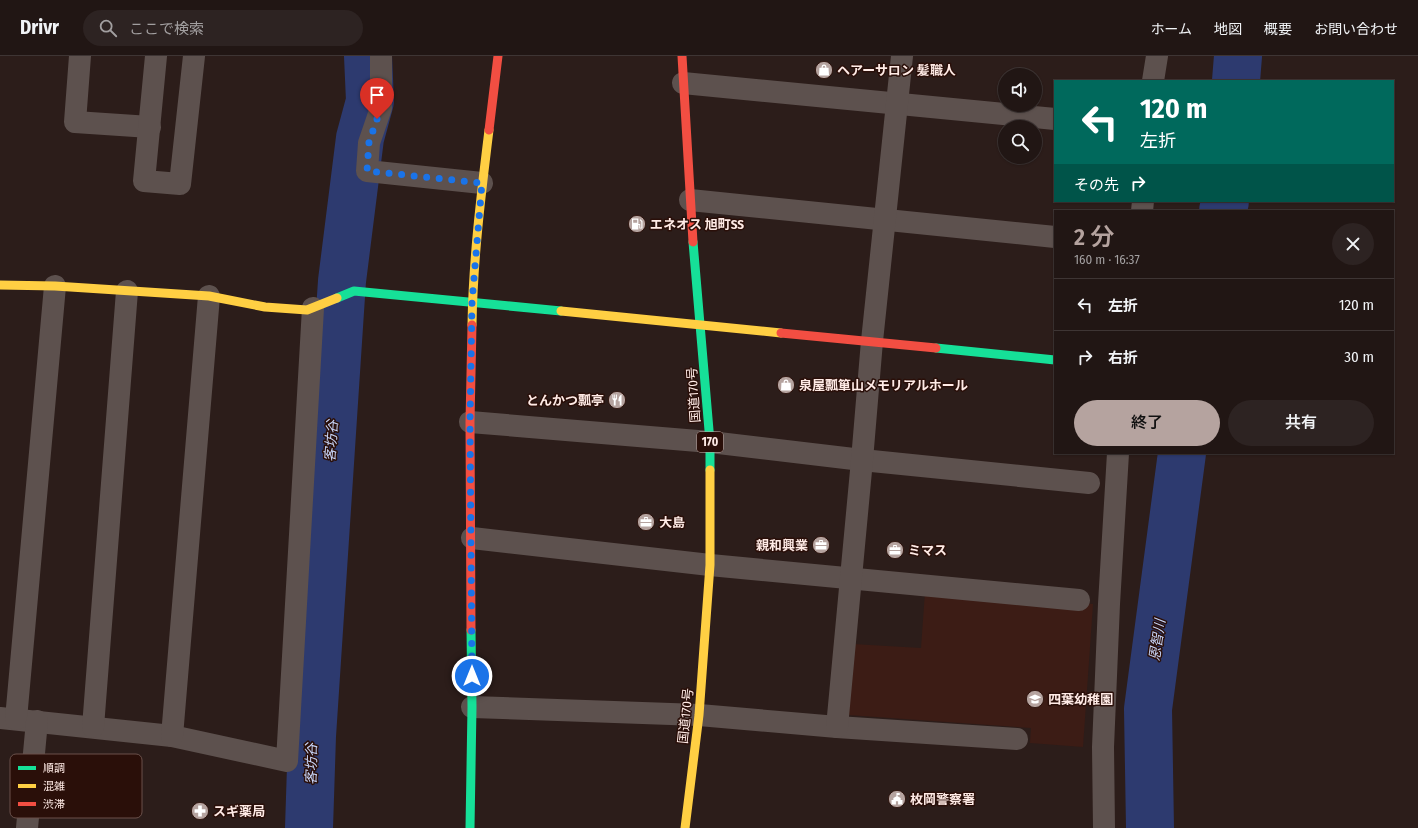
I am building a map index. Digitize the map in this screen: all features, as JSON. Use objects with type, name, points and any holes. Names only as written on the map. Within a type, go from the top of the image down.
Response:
[{"type":"main road","points":[[470,828],[472,538],[470,422],[472,302],[482,183],[498,56]]},
{"type":"main road","name":"国道170号","points":[[682,56],[690,200],[710,442],[710,565],[699,715],[685,828]]},
{"type":"main road","points":[[0,285],[55,286],[209,296],[265,307],[307,310],[354,291],[1054,360]]},
{"type":"street","points":[[80,56],[75,122],[150,127]]},
{"type":"street","points":[[156,56],[144,181],[180,184],[194,56]]},
{"type":"street","points":[[380,56],[381,108],[369,142],[367,171],[482,183]]},
{"type":"street","points":[[837,727],[872,342],[902,56]]},
{"type":"street","points":[[1147,56],[1153,80]]},
{"type":"street","points":[[1153,80],[1157,56]]},
{"type":"street","points":[[683,83],[1054,119]]},
{"type":"street","points":[[690,200],[1054,237]]},
{"type":"street","points":[[21,754],[18,719],[55,286]]},
{"type":"street","points":[[94,727],[127,291]]},
{"type":"street","points":[[172,736],[209,296]]},
{"type":"street","points":[[18,719],[172,736],[287,761],[314,308]]},
{"type":"street","points":[[470,422],[710,442],[862,460],[1089,483]]},
{"type":"street","points":[[1104,828],[1103,746],[1118,454]]},
{"type":"street","points":[[472,538],[710,565],[1079,600]]},
{"type":"street","points":[[472,707],[699,715],[837,727],[1017,739]]},
{"type":"street","points":[[27,818],[28,828]]},
{"type":"shaded area","points":[[925,592],[1093,604],[1083,747],[1030,743],[1031,728],[848,715],[853,644],[921,648]]},
{"type":"waterway","name":"客坊谷","points":[[309,828],[312,736],[342,281],[360,138],[370,101],[368,56]]},
{"type":"waterway","name":"恩智川","points":[[1236,80],[1238,56]]},
{"type":"waterway","name":"恩智川","points":[[1223,210],[1225,202]]},
{"type":"waterway","name":"恩智川","points":[[1150,828],[1148,709],[1182,454]]},
{"type":"traffic: fast","points":[[693,242],[710,442],[710,470]]},
{"type":"traffic: fast","points":[[337,298],[354,291],[561,311]]},
{"type":"traffic: fast","points":[[936,348],[1054,360]]},
{"type":"traffic: fast","points":[[470,828],[472,707],[471,630]]},
{"type":"traffic: slow","points":[[472,325],[480,203],[489,130]]},
{"type":"traffic: slow","points":[[0,285],[55,286],[209,296],[265,307],[307,310],[337,298]]},
{"type":"traffic: slow","points":[[561,311],[781,333]]},
{"type":"traffic: slow","points":[[685,828],[699,715],[710,565],[710,470]]},
{"type":"traffic: jam","points":[[489,130],[498,56]]},
{"type":"traffic: jam","points":[[682,56],[693,242]]},
{"type":"traffic: jam","points":[[471,630],[470,422],[472,325]]},
{"type":"traffic: jam","points":[[781,333],[936,348]]},
{"type":"place","name":"ヘアーサロン 髪職人","points":[[824,70]]},
{"type":"place","name":"エネオス 旭町SS","points":[[637,224]]},
{"type":"place","name":"泉屋瓢箪山メモリアルホール","points":[[786,385]]},
{"type":"place","name":"とんかつ瓢亭","points":[[617,400]]},
{"type":"place","name":"大島","points":[[646,522]]},
{"type":"place","name":"親和興業","points":[[821,545]]},
{"type":"place","name":"ミマス","points":[[895,550]]},
{"type":"place","name":"四葉幼稚園","points":[[1035,699]]},
{"type":"place","name":"枚岡警察署","points":[[897,799]]},
{"type":"place","name":"スギ薬局","points":[[200,811]]},
{"type":"route","points":[[377,119],[369,142],[367,171],[482,183],[472,302],[470,422],[472,676]]}]
